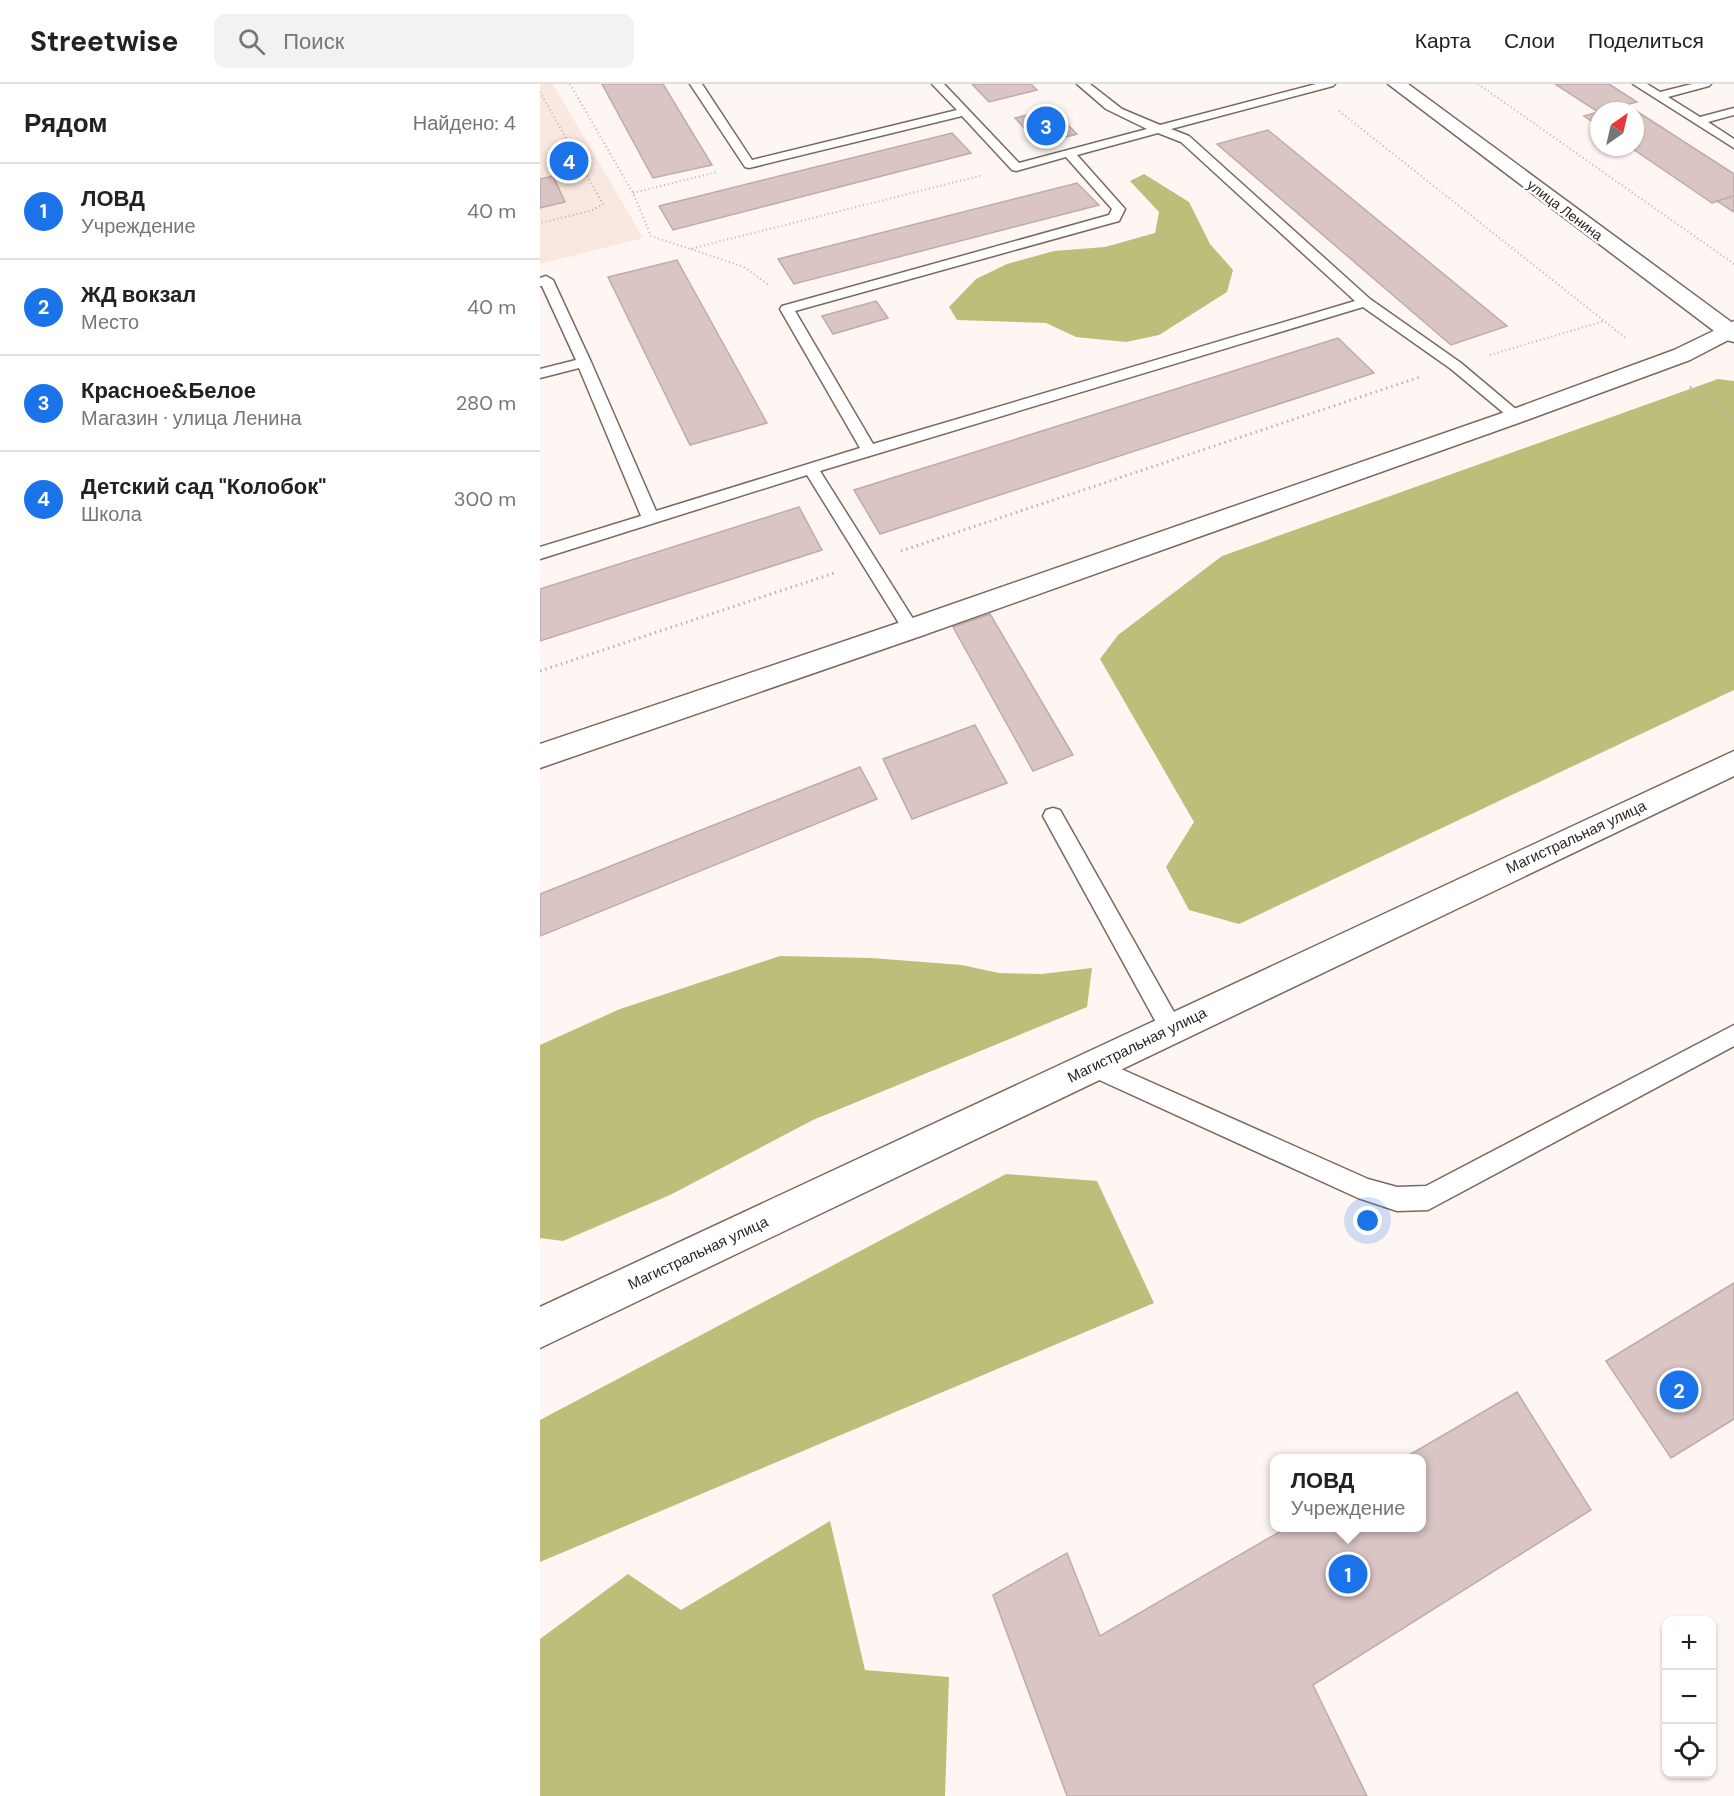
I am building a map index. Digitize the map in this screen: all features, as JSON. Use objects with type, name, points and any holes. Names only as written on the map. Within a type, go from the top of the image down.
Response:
[{"type":"main road","name":"улица Ленина","points":[[1397,84],[1732,331]]},
{"type":"main road","points":[[540,756],[911,629],[1516,416],[1660,363],[1732,331]]},
{"type":"main road","name":"Магистральная улица","points":[[540,1328],[1734,763]]},
{"type":"lane","points":[[696,84],[749,164],[965,112]]},
{"type":"lane","points":[[938,84],[1016,167],[1329,84]]},
{"type":"lane","points":[[1083,84],[1104,105],[1121,115],[1185,139],[1365,302],[1456,366],[1516,416]]},
{"type":"lane","points":[[1640,84],[1734,144]]},
{"type":"lane","points":[[1659,96],[1705,84]]},
{"type":"lane","points":[[1699,121],[1734,111]]},
{"type":"lane","points":[[868,450],[787,309],[1114,219],[1119,209],[1069,153]]},
{"type":"lane","points":[[540,282],[546,280],[584,362],[650,517]]},
{"type":"lane","points":[[540,553],[868,450],[1365,302]]},
{"type":"lane","points":[[540,374],[584,362]]},
{"type":"lane","points":[[811,468],[911,629]]},
{"type":"lane","points":[[1053,816],[1172,1028]]},
{"type":"lane","points":[[1092,1066],[1366,1190],[1396,1199],[1428,1198],[1734,1035]]},
{"type":"path","points":[[570,84],[633,194],[651,236],[747,269],[765,280],[787,309]]},
{"type":"path","points":[[1478,84],[1734,264]]},
{"type":"path","points":[[1311,89],[1734,422]]},
{"type":"path","points":[[540,92],[603,204],[593,210],[540,223]]},
{"type":"path","points":[[633,194],[749,164]]},
{"type":"path","points":[[690,249],[1016,167]]},
{"type":"path","points":[[540,671],[1456,366],[1604,321]]},
{"type":"shaded area","points":[[540,84],[553,84],[643,238],[540,264]]},
{"type":"green space","points":[[1144,174],[1189,202],[1210,244],[1233,270],[1227,292],[1159,335],[1126,342],[1076,337],[1046,323],[957,320],[949,307],[976,279],[1007,264],[1054,251],[1105,247],[1155,233],[1159,212],[1130,181]]},
{"type":"green space","points":[[1718,379],[1734,381],[1734,690],[1239,924],[1189,910],[1166,867],[1194,822],[1100,659],[1118,635],[1222,556]]},
{"type":"green space","points":[[780,956],[871,958],[962,965],[999,973],[1042,974],[1092,968],[1087,1007],[813,1120],[670,1195],[563,1241],[540,1238],[540,1045],[620,1009]]},
{"type":"green space","points":[[1006,1174],[1097,1181],[1154,1303],[540,1562],[540,1420]]},
{"type":"green space","points":[[830,1521],[865,1670],[949,1677],[945,1796],[540,1796],[540,1639],[628,1574],[681,1610]]},
{"type":"building","points":[[602,84],[663,84],[712,165],[653,178]]},
{"type":"building","points":[[972,84],[1031,84],[1037,90],[989,102]]},
{"type":"building","points":[[1555,84],[1609,84],[1637,102],[1590,102],[1590,107]]},
{"type":"building","points":[[1052,109],[1077,134],[1039,144],[1015,118]]},
{"type":"building","points":[[1644,116],[1734,174],[1734,196],[1712,203],[1643,156]]},
{"type":"building","points":[[1268,130],[1507,326],[1451,345],[1217,144]]},
{"type":"building","points":[[952,133],[971,153],[673,230],[659,206]]},
{"type":"building","points":[[553,176],[565,202],[540,208],[540,179]]},
{"type":"building","points":[[1077,183],[1099,205],[794,284],[778,259]]},
{"type":"building","points":[[1734,196],[1734,212],[1717,201]]},
{"type":"building","points":[[677,260],[767,423],[690,445],[608,277]]},
{"type":"building","points":[[876,301],[888,318],[833,334],[822,316]]},
{"type":"building","points":[[1338,338],[1374,373],[880,534],[854,490]]},
{"type":"building","points":[[799,507],[822,550],[540,641],[540,589]]},
{"type":"building","points":[[990,614],[1073,755],[1033,771],[953,627]]},
{"type":"building","points":[[975,725],[1007,783],[912,819],[883,759]]},
{"type":"building","points":[[860,767],[877,799],[540,936],[540,894]]},
{"type":"building","points":[[1734,1283],[1734,1419],[1671,1458],[1606,1361]]},
{"type":"building","points":[[1517,1392],[1591,1510],[1313,1685],[1367,1796],[1067,1796],[993,1595],[1067,1553],[1100,1636],[1279,1532],[1426,1532],[1426,1454],[1411,1454]]},
{"type":"place","name":"Красное&Белое","points":[[1046,126]]},
{"type":"place","name":"Детский сад \"Колобок\"","points":[[569,161]]},
{"type":"place","name":"ЖД вокзал","points":[[1679,1390]]},
{"type":"place","name":"ЛОВД","points":[[1348,1574]]}]
